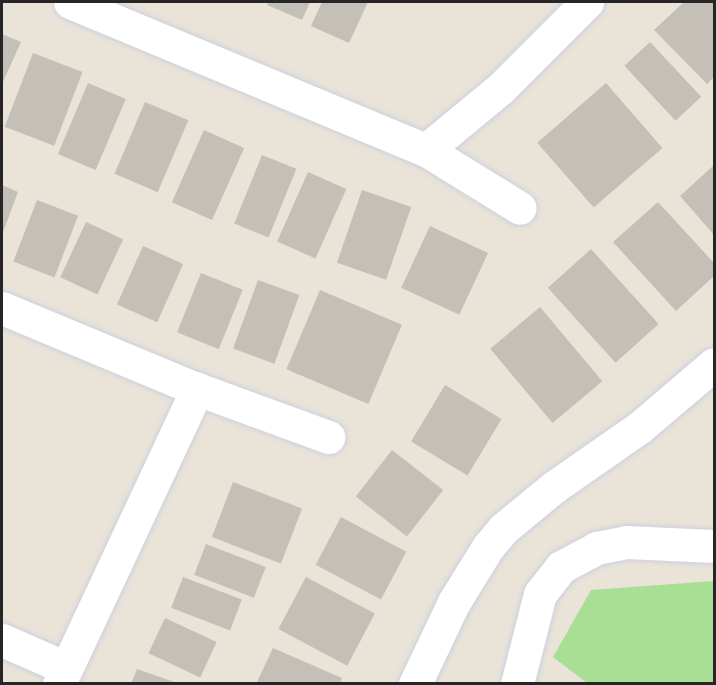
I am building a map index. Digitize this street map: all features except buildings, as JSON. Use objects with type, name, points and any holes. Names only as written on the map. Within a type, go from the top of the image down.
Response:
[{"type":"street","points":[[70,2],[426,150],[520,208]]},
{"type":"street","points":[[426,150],[501,88],[586,2]]},
{"type":"street","points":[[2,308],[197,389],[328,437]]},
{"type":"street","points":[[415,684],[454,602],[488,547],[503,529],[554,487],[640,427],[714,364]]},
{"type":"street","points":[[2,640],[62,676],[197,389]]},
{"type":"street","points":[[516,684],[540,594],[561,567],[596,548],[626,542],[714,546]]},
{"type":"green space","points":[[714,581],[714,683],[587,683],[553,657],[591,590]]}]
